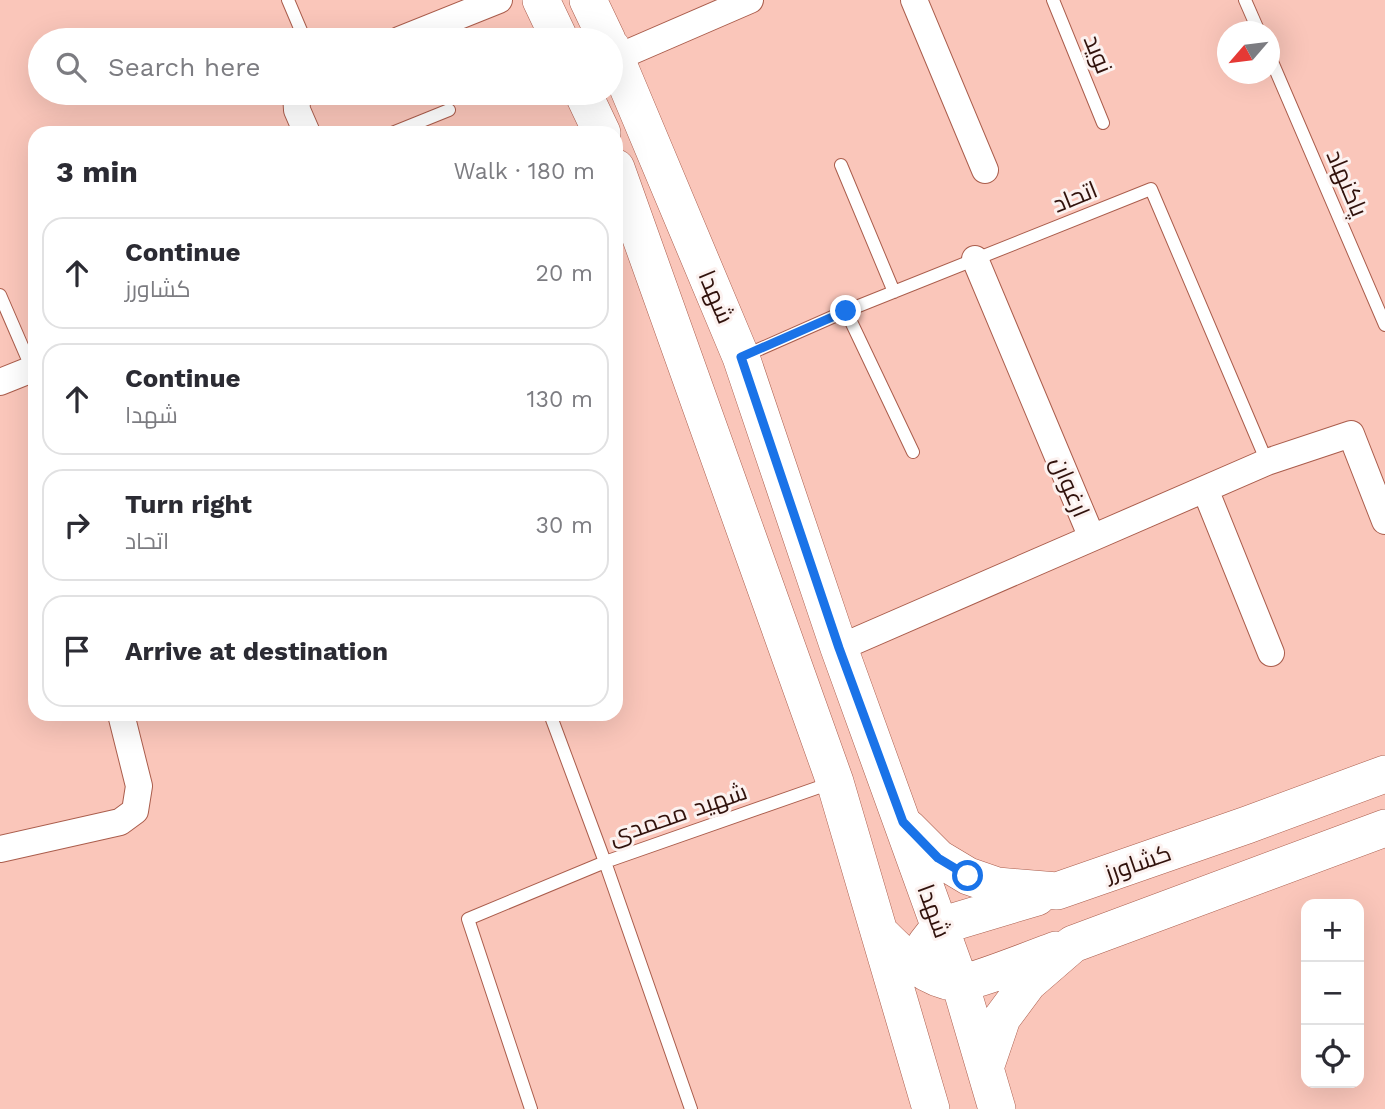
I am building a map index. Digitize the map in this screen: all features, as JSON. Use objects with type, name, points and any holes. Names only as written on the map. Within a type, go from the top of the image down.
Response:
[{"type":"main road","points":[[541,0],[554,28]]},
{"type":"main road","name":"شهدا","points":[[588,0],[601,28]]},
{"type":"main road","name":"شهدا","points":[[623,77],[741,357],[839,648],[960,983],[997,1109]]},
{"type":"main road","points":[[589,105],[599,126]]},
{"type":"main road","name":"شهدا","points":[[623,188],[835,782],[931,1109]]},
{"type":"main road","name":"کشاورز","points":[[903,822],[938,858],[968,876],[997,886],[1057,891],[1385,774]]},
{"type":"main road","points":[[881,934],[914,965],[937,977],[960,983],[1385,828]]},
{"type":"main road","points":[[900,1006],[914,965],[940,926],[1057,891]]},
{"type":"main road","points":[[985,1068],[1002,1018],[1028,983],[1073,944]]},
{"type":"street","points":[[429,28],[499,0]]},
{"type":"street","points":[[623,45],[750,0]]},
{"type":"street","points":[[914,0],[985,170]]},
{"type":"street","points":[[297,105],[304,126]]},
{"type":"street","name":"ارغوان","points":[[839,648],[1092,538],[975,259]]},
{"type":"street","points":[[0,382],[28,374]]},
{"type":"street","points":[[1092,538],[1267,462],[1351,434],[1385,521]]},
{"type":"street","points":[[1205,489],[1271,653]]},
{"type":"street","points":[[0,849],[120,822],[135,811],[139,786],[123,721]]},
{"type":"lane","points":[[288,0],[300,28]]},
{"type":"lane","name":"نوید","points":[[1053,0],[1103,123]]},
{"type":"lane","points":[[1245,0],[1254,21]]},
{"type":"lane","name":"پاکنهاد","points":[[1280,82],[1385,325]]},
{"type":"lane","points":[[409,126],[449,110]]},
{"type":"lane","points":[[841,165],[894,292]]},
{"type":"lane","name":"اتحاد","points":[[741,357],[846,311],[1151,189],[1267,462]]},
{"type":"lane","points":[[0,295],[28,358]]},
{"type":"lane","points":[[846,311],[913,452]]},
{"type":"lane","name":"شهید محمدی","points":[[554,721],[605,862],[835,782]]},
{"type":"lane","points":[[531,1109],[468,919],[605,862],[691,1109]]},
{"type":"route","points":[[846,311],[741,357],[839,648],[903,822],[938,858],[968,876]]}]
